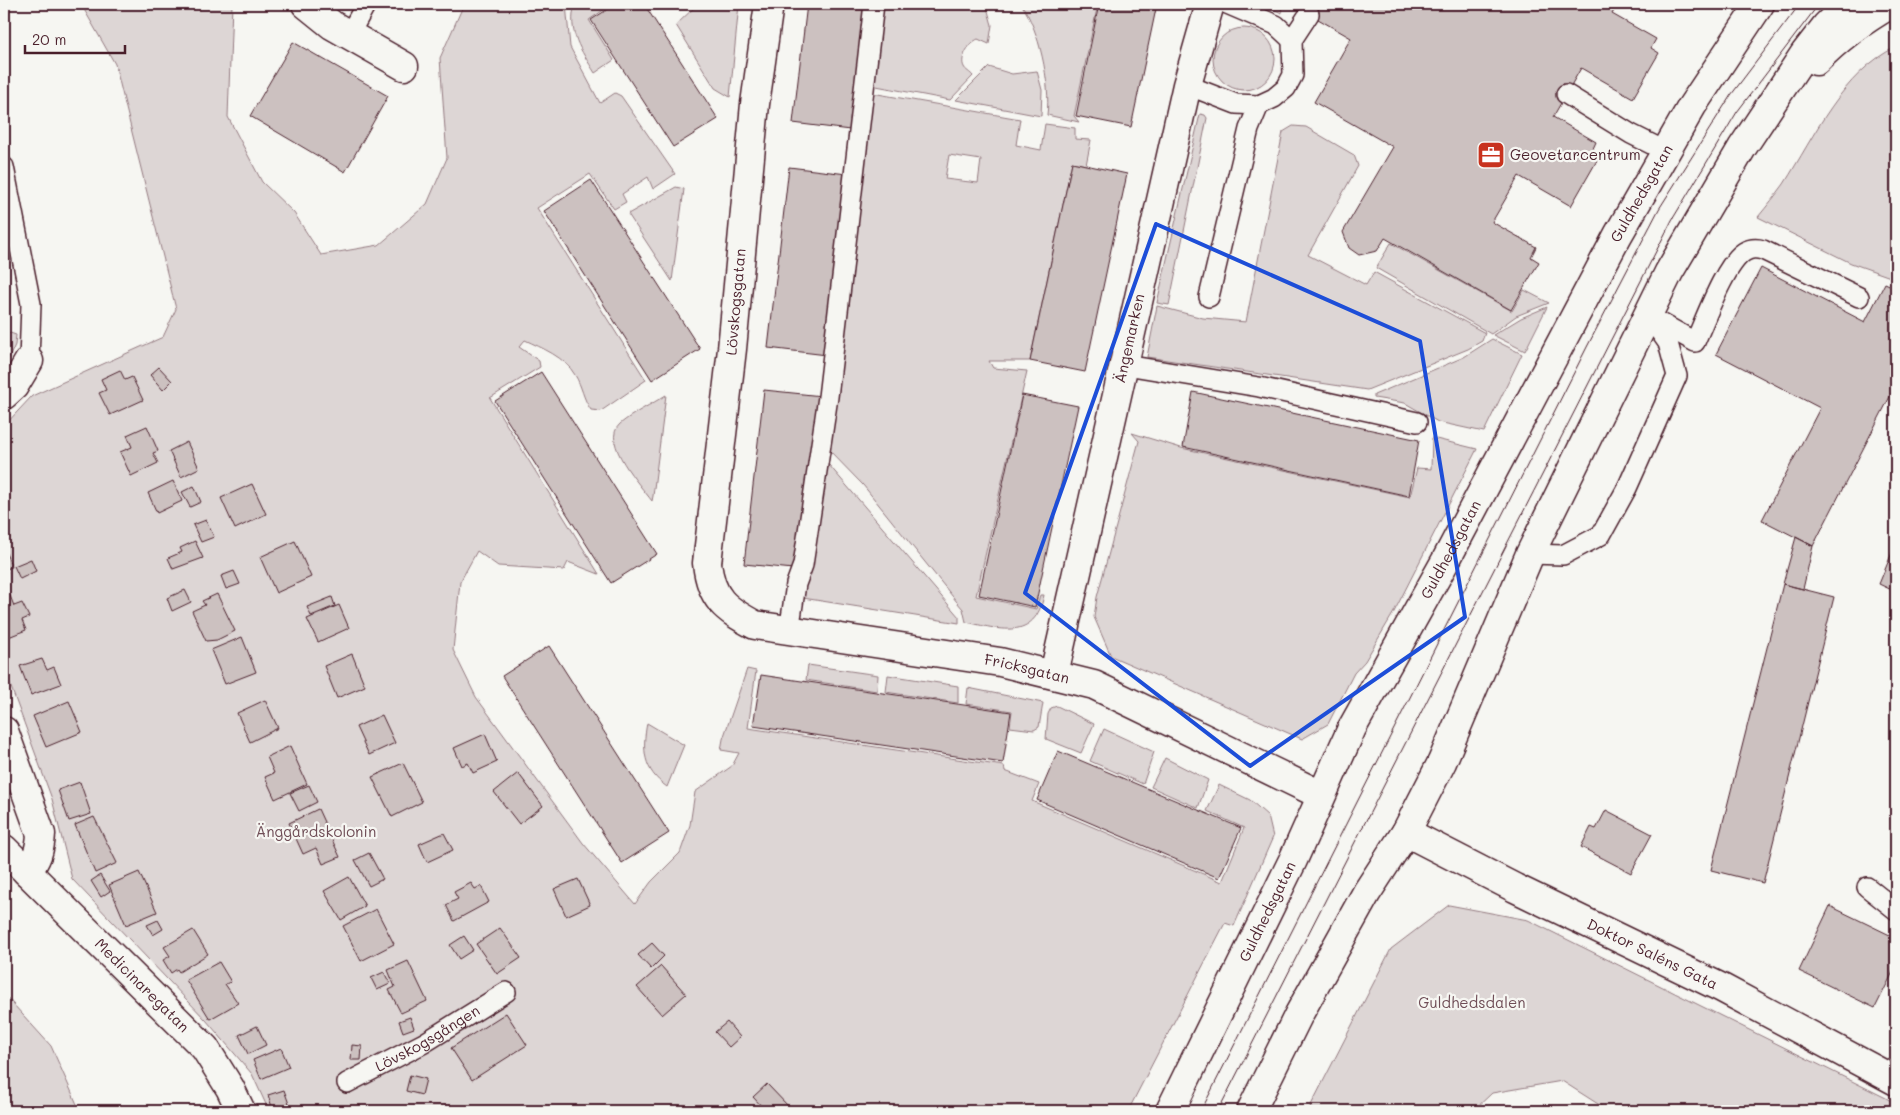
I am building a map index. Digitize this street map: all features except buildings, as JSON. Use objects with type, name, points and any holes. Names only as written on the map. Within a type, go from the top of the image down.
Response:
[{"type":"street","points":[[306,4],[349,35],[404,66]]},
{"type":"street","name":"Lövskogsgatan","points":[[718,599],[709,582],[707,563],[732,350],[755,104],[769,4]]},
{"type":"street","name":"Ängemarken","points":[[1054,674],[1126,364],[1187,85],[1210,4]]},
{"type":"street","name":"Guldhedsgatan","points":[[1170,1111],[1293,860],[1352,728],[1450,551],[1618,234],[1692,106],[1760,4]]},
{"type":"street","points":[[1251,1111],[1299,1014],[1366,892],[1406,832],[1442,762],[1530,554],[1669,272],[1701,214],[1804,53],[1826,26],[1848,4]]},
{"type":"street","points":[[1759,124],[1794,83],[1838,40],[1866,18],[1891,4]]},
{"type":"street","points":[[4,395],[14,386],[28,361]]},
{"type":"street","name":"Fricksgatan","points":[[718,599],[735,614],[756,625],[789,632],[1000,662],[1094,685],[1296,781],[1321,795]]},
{"type":"street","points":[[4,731],[41,834],[38,855],[27,872]]},
{"type":"street","name":"Doktor Saléns Gata","points":[[1406,832],[1515,888],[1722,988],[1896,1081]]},
{"type":"street","name":"Medicinaregatan","points":[[4,849],[205,1048],[230,1088],[241,1111]]},
{"type":"lane","points":[[349,35],[366,4]]},
{"type":"lane","points":[[789,632],[796,584],[803,565],[828,398],[874,4]]},
{"type":"lane","points":[[1227,4],[1276,25],[1292,40]]},
{"type":"lane","points":[[1745,29],[1776,4]]},
{"type":"lane","points":[[1759,124],[1793,63],[1830,4]]},
{"type":"lane","points":[[1187,85],[1236,104],[1259,105],[1274,98],[1286,88],[1293,75],[1292,40],[1308,14]]},
{"type":"lane","points":[[1566,94],[1631,134],[1665,151]]},
{"type":"lane","points":[[1209,297],[1249,128],[1259,105]]},
{"type":"lane","points":[[4,167],[31,304],[28,361]]},
{"type":"lane","points":[[1648,316],[1696,342],[1722,283],[1736,258],[1752,248],[1763,250],[1859,297]]},
{"type":"lane","points":[[1530,554],[1563,555],[1601,535],[1627,488],[1677,376],[1668,343],[1648,316]]},
{"type":"lane","points":[[1126,364],[1259,387],[1417,422]]},
{"type":"lane","points":[[1867,887],[1896,910]]},
{"type":"lane","name":"Lövskogsgången","points":[[347,1083],[424,1043],[506,992]]},
{"type":"highlighted area","points":[[1156,224],[1420,341],[1465,617],[1250,766],[1025,593]]},
{"type":"green space","name":"Änggårdskolonin","points":[[81,4],[232,4],[228,117],[262,182],[294,213],[321,255],[379,245],[427,204],[447,158],[440,58],[464,4],[566,4],[570,47],[600,103],[615,93],[621,96],[675,174],[653,189],[648,177],[622,194],[626,202],[614,209],[590,174],[537,208],[646,380],[601,411],[591,410],[571,369],[553,354],[525,340],[519,347],[539,361],[540,367],[490,398],[599,574],[568,562],[564,570],[498,566],[477,551],[460,582],[453,650],[476,697],[583,843],[635,904],[651,882],[680,853],[690,825],[695,792],[732,766],[739,753],[721,750],[747,669],[756,671],[748,728],[1004,766],[1005,771],[1039,784],[1032,801],[1222,882],[1244,828],[1207,811],[1219,785],[1250,800],[1268,816],[1273,837],[1234,926],[1225,923],[1128,1111],[269,1111],[252,1074],[206,1020],[72,879],[52,799],[4,668],[4,426],[32,396],[163,337],[176,309],[115,64]]},
{"type":"green space","points":[[575,4],[612,4],[589,20],[614,60],[595,73],[580,48],[574,32],[573,14]]},
{"type":"green space","points":[[698,4],[739,4],[730,97],[715,88],[676,25]]},
{"type":"green space","points":[[881,4],[986,4],[992,25],[989,44],[978,39],[969,47],[964,55],[963,63],[973,76],[950,100],[871,85]]},
{"type":"green space","points":[[1021,4],[1098,4],[1074,116],[1079,122],[1047,115],[1047,88],[1042,57],[1033,27]]},
{"type":"green space","points":[[1260,4],[1281,4],[1282,13]]},
{"type":"green space","points":[[1238,28],[1250,28],[1266,37],[1273,47],[1275,59],[1273,71],[1266,81],[1250,90],[1238,90],[1227,85],[1218,76],[1213,65],[1213,53],[1218,42],[1227,33]]},
{"type":"green space","points":[[1896,47],[1896,279],[1851,263],[1758,217],[1784,184],[1831,107],[1845,89],[1860,72],[1877,58]]},
{"type":"green space","points":[[989,67],[1012,74],[1037,71],[1042,90],[1041,116],[956,100]]},
{"type":"green space","points":[[872,93],[1020,119],[1016,145],[1041,150],[1045,124],[1075,128],[1075,139],[1091,140],[1086,165],[1072,162],[1030,361],[989,361],[993,368],[1027,371],[976,596],[1036,609],[1040,595],[1044,595],[1033,620],[1024,626],[1014,629],[1003,629],[966,622],[963,609],[863,485],[827,448]],"holes":[[[949,155],[981,160],[978,183],[945,179]]]},
{"type":"green space","points":[[1200,114],[1205,115],[1207,118],[1169,305],[1157,303]]},
{"type":"green space","points":[[1293,126],[1306,127],[1354,155],[1358,166],[1308,255],[1366,285],[1374,272],[1485,333],[1482,341],[1468,349],[1367,390],[1147,357],[1157,306],[1203,318],[1246,322],[1283,132]]},
{"type":"green space","points":[[676,187],[684,189],[672,281],[628,214]]},
{"type":"green space","points":[[1391,243],[1512,311],[1524,290],[1549,303],[1516,316],[1491,334],[1376,268]]},
{"type":"green space","points":[[1547,307],[1525,351],[1493,335],[1521,318]]},
{"type":"green space","points":[[10,333],[16,335],[15,345],[4,369],[4,337]]},
{"type":"green space","points":[[1492,339],[1522,354],[1484,432],[1438,422],[1405,403],[1374,398],[1374,395],[1464,357]]},
{"type":"green space","points":[[666,395],[652,501],[631,474],[618,452],[615,432],[625,420]]},
{"type":"green space","points":[[1132,433],[1181,448],[1410,497],[1417,468],[1431,469],[1432,438],[1477,449],[1394,612],[1365,661],[1354,673],[1328,724],[1302,739],[1111,656],[1094,617],[1097,597],[1139,441]]},
{"type":"green space","points":[[823,458],[959,617],[959,623],[803,598]]},
{"type":"green space","points":[[808,665],[878,675],[877,691],[806,680]]},
{"type":"green space","points":[[888,675],[958,686],[958,703],[886,692]]},
{"type":"green space","points":[[968,688],[1043,703],[1039,727],[1034,730],[1010,727],[1012,711],[966,704]]},
{"type":"green space","points":[[1057,706],[1094,724],[1081,753],[1046,739],[1048,714],[1051,708]]},
{"type":"green space","points":[[647,723],[684,745],[667,787],[653,774],[646,759]]},
{"type":"green space","points":[[1104,729],[1154,752],[1143,784],[1090,761]]},
{"type":"green space","points":[[1165,758],[1208,780],[1198,808],[1151,787]]},
{"type":"green space","name":"Guldhedsdalen","points":[[1449,905],[1528,920],[1886,1098],[1896,1104],[1896,1111],[1609,1111],[1562,1081],[1492,1093],[1473,1111],[1308,1111],[1391,949]]},
{"type":"green space","points":[[4,994],[51,1046],[80,1111],[4,1111]]},
{"type":"tram line","points":[[1201,1111],[1587,347],[1659,209],[1731,95],[1800,4]]},
{"type":"tram line","points":[[1218,1111],[1672,220],[1737,112],[1819,4]]},
{"type":"place","name":"Geovetarcentrum","points":[[1491,155]]}]
